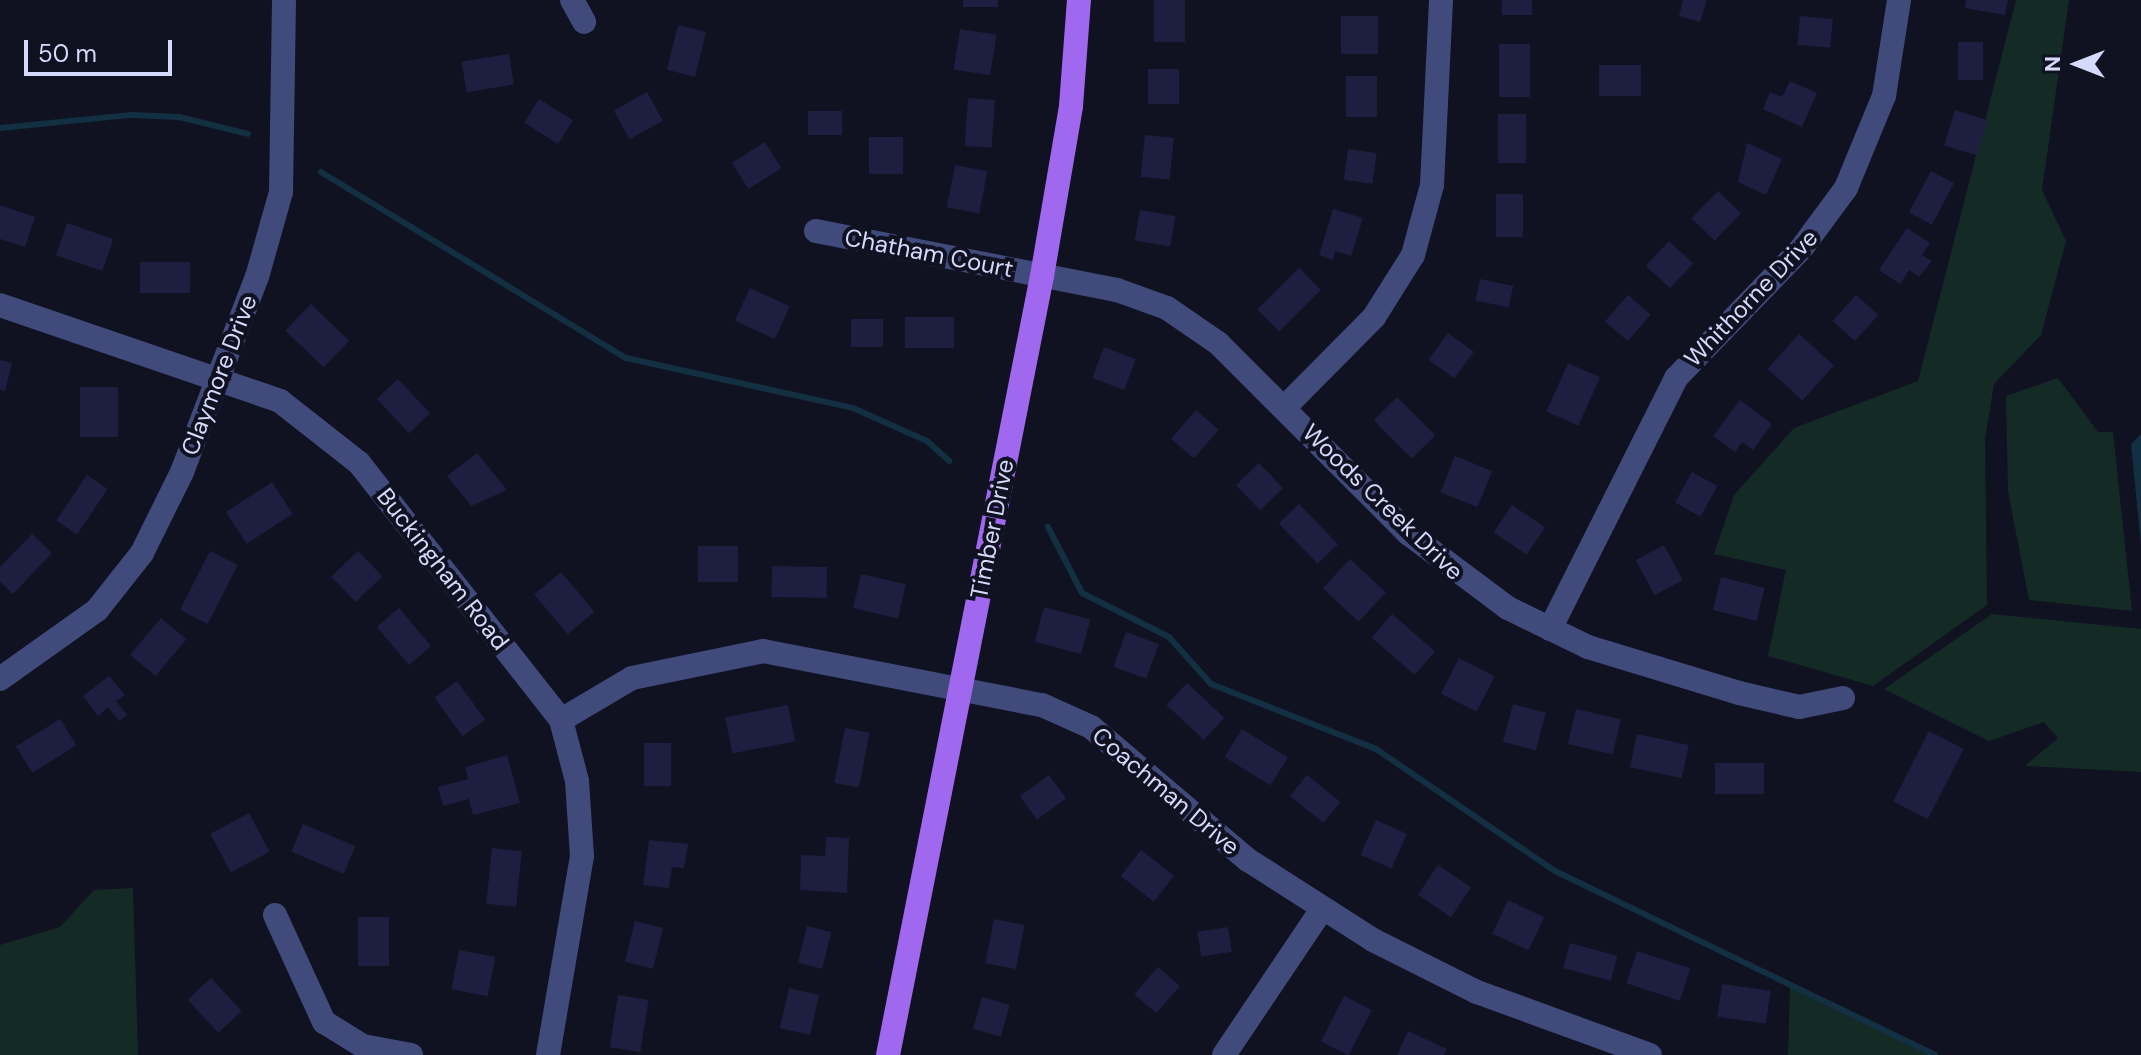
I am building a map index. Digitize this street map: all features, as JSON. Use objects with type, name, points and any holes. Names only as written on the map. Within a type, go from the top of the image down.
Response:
[{"type":"main road","name":"Timber Drive","points":[[888,1055],[1042,276],[1071,106],[1079,0]]},
{"type":"street","name":"Claymore Drive","points":[[0,679],[97,610],[142,553],[219,380],[281,192],[284,0]]},
{"type":"street","points":[[572,0],[584,22]]},
{"type":"street","points":[[1285,407],[1374,317],[1413,255],[1432,185],[1441,0]]},
{"type":"street","name":"Whithorne Drive","points":[[1550,629],[1676,378],[1801,249],[1846,188],[1884,96],[1899,0]]},
{"type":"street","name":"Chatham Court","points":[[816,231],[1042,276]]},
{"type":"street","name":"Woods Creek Drive","points":[[1042,276],[1167,308],[1218,343],[1472,587],[1550,629],[1778,703],[1799,707],[1843,698]]},
{"type":"street","name":"Buckingham Road","points":[[0,305],[280,401],[359,463],[561,720],[577,781],[582,856],[548,1055]]},
{"type":"street","name":"Coachman Drive","points":[[561,720],[632,678],[763,651],[1042,705],[1091,727],[1248,860],[1421,968],[1650,1055]]},
{"type":"street","points":[[1224,1055],[1322,909]]},
{"type":"street","points":[[275,915],[324,1022],[363,1046],[411,1055]]},
{"type":"green space","points":[[2016,0],[2069,0],[2042,190],[2066,241],[2041,335],[1994,384],[1985,439],[1987,605],[1873,686],[1768,656],[1786,570],[1714,554],[1734,495],[1794,428],[1918,381]]},
{"type":"green space","points":[[2058,378],[2098,432],[2113,432],[2132,611],[2029,600],[2008,491],[2006,396]]},
{"type":"green space","points":[[1992,614],[2141,629],[2141,772],[2025,766],[2058,738],[2044,722],[1989,741],[1884,689]]},
{"type":"green space","points":[[133,888],[138,1055],[0,1055],[0,945],[60,927],[94,890]]},
{"type":"green space","points":[[1790,985],[1935,1055],[1788,1055]]},
{"type":"water","points":[[2141,434],[2141,545],[2131,444]]},
{"type":"building","points":[[963,0],[998,0],[998,7],[963,7]]},
{"type":"building","points":[[1154,0],[1185,0],[1185,42],[1154,42]]},
{"type":"building","points":[[1502,0],[1532,0],[1532,15],[1502,15]]},
{"type":"building","points":[[1683,0],[1707,0],[1700,22],[1679,16]]},
{"type":"building","points":[[1966,0],[2008,0],[2005,15],[1965,8]]},
{"type":"building","points":[[1341,16],[1378,16],[1378,54],[1341,54]]},
{"type":"building","points":[[1800,16],[1833,19],[1830,48],[1797,45]]},
{"type":"building","points":[[678,25],[706,32],[695,77],[667,70]]},
{"type":"building","points":[[960,29],[997,35],[990,75],[954,69]]},
{"type":"building","points":[[1958,42],[1983,42],[1983,80],[1958,80]]},
{"type":"building","points":[[1499,44],[1530,44],[1530,97],[1499,97]]},
{"type":"building","points":[[509,54],[514,85],[466,92],[462,62]]},
{"type":"building","points":[[1599,65],[1641,65],[1641,96],[1599,96]]},
{"type":"building","points":[[1148,69],[1179,69],[1179,104],[1148,104]]},
{"type":"building","points":[[1346,76],[1377,76],[1377,117],[1346,117]]},
{"type":"building","points":[[1790,81],[1817,93],[1802,127],[1763,109],[1770,92],[1782,97]]},
{"type":"building","points":[[647,92],[663,121],[630,139],[614,110]]},
{"type":"building","points":[[968,98],[995,100],[992,148],[965,146]]},
{"type":"building","points":[[539,99],[573,120],[558,144],[524,123]]},
{"type":"building","points":[[1955,110],[1988,120],[1977,155],[1944,145]]},
{"type":"building","points":[[808,111],[842,111],[842,135],[808,135]]},
{"type":"building","points":[[1498,114],[1526,114],[1526,163],[1498,163]]},
{"type":"building","points":[[1145,135],[1174,138],[1169,180],[1141,177]]},
{"type":"building","points":[[869,137],[903,137],[903,174],[869,174]]},
{"type":"building","points":[[765,142],[781,168],[748,189],[732,163]]},
{"type":"building","points":[[1747,143],[1782,159],[1766,195],[1738,182]]},
{"type":"building","points":[[1348,149],[1377,153],[1372,184],[1344,180]]},
{"type":"building","points":[[955,165],[987,171],[979,214],[947,207]]},
{"type":"building","points":[[1931,171],[1954,183],[1932,225],[1909,212]]},
{"type":"building","points":[[1718,191],[1741,213],[1715,241],[1692,218]]},
{"type":"building","points":[[1496,194],[1523,194],[1523,237],[1496,237]]},
{"type":"building","points":[[0,205],[35,217],[25,247],[0,239]]},
{"type":"building","points":[[1333,209],[1363,218],[1351,256],[1335,251],[1333,260],[1319,255]]},
{"type":"building","points":[[1140,210],[1175,216],[1170,247],[1135,241]]},
{"type":"building","points":[[67,223],[113,239],[102,271],[56,255]]},
{"type":"building","points":[[1907,228],[1930,243],[1922,255],[1932,261],[1919,277],[1909,270],[1900,284],[1879,270]]},
{"type":"building","points":[[1669,241],[1693,264],[1670,288],[1646,266]]},
{"type":"building","points":[[140,262],[190,262],[190,293],[140,293]]},
{"type":"building","points":[[1299,268],[1321,290],[1279,332],[1257,310]]},
{"type":"building","points":[[1480,279],[1513,286],[1509,308],[1475,301]]},
{"type":"building","points":[[750,288],[790,307],[775,339],[735,321]]},
{"type":"building","points":[[1628,295],[1651,315],[1628,341],[1605,321]]},
{"type":"building","points":[[1856,295],[1878,315],[1855,341],[1833,321]]},
{"type":"building","points":[[311,304],[349,341],[323,367],[285,331]]},
{"type":"building","points":[[905,317],[954,317],[954,348],[905,348]]},
{"type":"building","points":[[851,319],[883,319],[883,347],[851,347]]},
{"type":"building","points":[[1448,333],[1474,352],[1454,379],[1429,360]]},
{"type":"building","points":[[1799,334],[1834,365],[1802,400],[1768,369]]},
{"type":"building","points":[[1104,347],[1136,359],[1124,390],[1092,378]]},
{"type":"building","points":[[0,360],[12,363],[5,391],[0,390]]},
{"type":"building","points":[[1568,363],[1600,377],[1578,426],[1546,411]]},
{"type":"building","points":[[398,379],[430,413],[409,433],[377,399]]},
{"type":"building","points":[[80,387],[118,387],[118,437],[80,437]]},
{"type":"building","points":[[1397,397],[1435,435],[1412,459],[1374,420]]},
{"type":"building","points":[[1740,400],[1772,424],[1753,450],[1742,442],[1735,452],[1713,436]]},
{"type":"building","points":[[1196,410],[1219,430],[1194,458],[1171,439]]},
{"type":"building","points":[[477,453],[507,490],[471,506],[447,476]]},
{"type":"building","points":[[1455,456],[1492,471],[1477,507],[1440,492]]},
{"type":"building","points":[[1259,463],[1283,488],[1260,510],[1236,485]]},
{"type":"building","points":[[1692,472],[1717,486],[1700,517],[1675,503]]},
{"type":"building","points":[[87,475],[108,489],[77,535],[56,521]]},
{"type":"building","points":[[272,482],[293,514],[247,544],[226,512]]},
{"type":"building","points":[[1299,504],[1338,544],[1318,564],[1279,523]]},
{"type":"building","points":[[1512,505],[1545,527],[1527,555],[1494,532]]},
{"type":"building","points":[[32,534],[52,553],[13,594],[0,581],[0,567]]},
{"type":"building","points":[[1664,545],[1683,580],[1655,595],[1636,560]]},
{"type":"building","points":[[698,546],[738,546],[738,582],[698,582]]},
{"type":"building","points":[[210,551],[238,565],[208,624],[180,610]]},
{"type":"building","points":[[358,551],[382,576],[356,602],[331,577]]},
{"type":"building","points":[[1350,559],[1386,592],[1359,622],[1323,588]]},
{"type":"building","points":[[772,566],[827,567],[826,598],[771,597]]},
{"type":"building","points":[[561,572],[594,612],[568,634],[534,594]]},
{"type":"building","points":[[861,574],[906,584],[898,618],[853,608]]},
{"type":"building","points":[[1721,577],[1765,588],[1756,621],[1713,610]]},
{"type":"building","points":[[1044,607],[1090,619],[1081,654],[1035,642]]},
{"type":"building","points":[[399,608],[431,646],[409,665],[377,627]]},
{"type":"building","points":[[1392,614],[1435,651],[1415,675],[1372,637]]},
{"type":"building","points":[[161,618],[186,639],[155,676],[130,655]]},
{"type":"building","points":[[1126,632],[1159,644],[1146,679],[1113,667]]},
{"type":"building","points":[[1459,658],[1495,676],[1476,712],[1441,694]]},
{"type":"building","points":[[109,676],[125,695],[116,701],[127,715],[119,721],[108,707],[98,716],[83,696]]},
{"type":"building","points":[[457,681],[485,720],[463,736],[434,697]]},
{"type":"building","points":[[1187,683],[1224,718],[1204,740],[1167,705]]},
{"type":"building","points":[[1513,704],[1546,713],[1536,750],[1503,742]]},
{"type":"building","points":[[788,705],[795,741],[732,754],[725,717]]},
{"type":"building","points":[[1576,709],[1621,719],[1613,754],[1568,744]]},
{"type":"building","points":[[60,719],[76,745],[32,773],[16,747]]},
{"type":"building","points":[[845,728],[870,733],[859,788],[834,783]]},
{"type":"building","points":[[1242,729],[1288,758],[1270,786],[1225,757]]},
{"type":"building","points":[[1929,731],[1964,749],[1928,819],[1893,801]]},
{"type":"building","points":[[1637,734],[1689,745],[1682,778],[1630,767]]},
{"type":"building","points":[[644,743],[671,743],[671,786],[644,786]]},
{"type":"building","points":[[507,755],[520,803],[473,815],[469,799],[443,806],[438,787],[468,779],[465,767]]},
{"type":"building","points":[[1715,763],[1764,763],[1764,794],[1715,794]]},
{"type":"building","points":[[1049,775],[1066,798],[1037,820],[1020,796]]},
{"type":"building","points":[[1307,775],[1340,802],[1323,823],[1290,796]]},
{"type":"building","points":[[249,813],[270,852],[231,873],[210,834]]},
{"type":"building","points":[[1376,820],[1407,834],[1392,869],[1361,855]]},
{"type":"building","points":[[303,824],[355,846],[344,874],[291,852]]},
{"type":"building","points":[[826,837],[849,838],[847,893],[800,890],[801,855],[825,856]]},
{"type":"building","points":[[649,840],[688,844],[684,868],[672,867],[669,888],[643,885]]},
{"type":"building","points":[[492,848],[522,851],[516,907],[486,904]]},
{"type":"building","points":[[1141,850],[1174,876],[1154,902],[1121,876]]},
{"type":"building","points":[[1438,865],[1471,887],[1451,917],[1418,895]]},
{"type":"building","points":[[1508,900],[1544,917],[1529,950],[1492,934]]},
{"type":"building","points":[[358,917],[389,917],[389,966],[358,966]]},
{"type":"building","points":[[994,919],[1024,925],[1016,969],[985,963]]},
{"type":"building","points":[[635,921],[663,928],[653,969],[625,962]]},
{"type":"building","points":[[807,926],[831,932],[822,969],[798,963]]},
{"type":"building","points":[[1228,927],[1232,952],[1201,957],[1197,932]]},
{"type":"building","points":[[1570,943],[1617,956],[1611,981],[1563,968]]},
{"type":"building","points":[[459,950],[495,957],[488,996],[451,989]]},
{"type":"building","points":[[1637,951],[1690,968],[1680,1001],[1626,983]]},
{"type":"building","points":[[1158,967],[1180,986],[1156,1013],[1134,994]]},
{"type":"building","points":[[211,978],[242,1011],[218,1033],[188,1000]]},
{"type":"building","points":[[1722,984],[1771,991],[1766,1023],[1717,1017]]},
{"type":"building","points":[[789,988],[819,995],[810,1035],[780,1028]]},
{"type":"building","points":[[618,995],[649,1000],[640,1052],[610,1047]]},
{"type":"building","points":[[1344,996],[1372,1010],[1349,1055],[1321,1041]]},
{"type":"building","points":[[982,997],[1010,1005],[1001,1037],[973,1029]]},
{"type":"building","points":[[1408,1031],[1447,1049],[1444,1055],[1397,1055]]},
{"type":"waterway","points":[[0,128],[131,115],[179,117],[248,134]]},
{"type":"waterway","points":[[321,172],[626,358],[853,408],[927,441],[949,461]]},
{"type":"waterway","points":[[1048,527],[1082,593],[1169,637],[1211,684],[1376,749],[1555,871],[1935,1055]]}]
